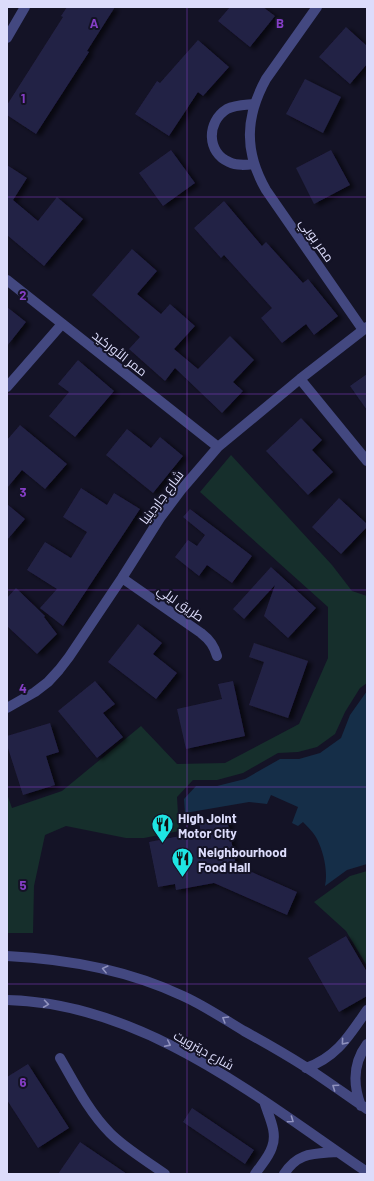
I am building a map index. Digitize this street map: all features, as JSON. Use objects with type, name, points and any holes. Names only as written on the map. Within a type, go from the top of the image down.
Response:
[{"type":"street","points":[[7,38],[25,7]]},
{"type":"street","name":"ممر بوبي","points":[[317,7],[266,80],[254,104],[249,134],[251,154],[266,190],[365,328]]},
{"type":"street","points":[[254,104],[236,106],[221,114],[214,124],[211,136],[213,145],[222,158],[236,164],[254,164]]},
{"type":"street","name":"ممر الأوركيد","points":[[7,280],[218,447]]},
{"type":"street","points":[[7,387],[62,324]]},
{"type":"street","name":"شارع جاردينيا","points":[[7,708],[35,692],[59,670],[122,578],[160,518],[218,447],[300,379],[365,328]]},
{"type":"street","points":[[300,379],[367,461]]},
{"type":"street","name":"طريق ليلي","points":[[122,578],[202,633],[209,639],[217,656]]},
{"type":"street","points":[[7,956],[31,957],[77,963],[127,975],[161,987],[207,1008],[306,1068],[364,1108]]},
{"type":"street","name":"شارع ديترويت","points":[[7,1000],[21,1000],[66,1007],[111,1019],[168,1044],[209,1066],[264,1101],[367,1172]]},
{"type":"street","points":[[306,1068],[324,1060],[339,1048],[367,1010]]},
{"type":"street","points":[[364,1108],[356,1087],[355,1077],[359,1058],[367,1044]]},
{"type":"street","points":[[60,1058],[87,1104],[102,1125],[111,1134],[165,1174]]},
{"type":"street","points":[[255,1174],[269,1153],[274,1141],[273,1129],[264,1101]]},
{"type":"street","points":[[284,1174],[291,1164],[300,1157],[311,1154],[337,1152]]},
{"type":"green space","points":[[231,455],[332,565],[352,591],[367,596],[367,683],[360,688],[345,712],[335,734],[317,747],[298,752],[278,753],[243,773],[217,780],[193,780],[177,797],[179,831],[144,838],[126,838],[66,826],[45,835],[34,886],[33,933],[7,933],[7,794],[12,808],[62,791],[141,726],[177,764],[225,763],[299,724],[328,658],[328,607],[200,492]]},
{"type":"green space","points":[[367,871],[367,966],[346,931],[314,902],[350,876]]},
{"type":"water","points":[[367,691],[367,864],[347,870],[325,886],[325,862],[322,850],[316,837],[303,822],[298,826],[292,823],[298,807],[271,795],[267,804],[249,802],[185,813],[184,799],[196,786],[217,786],[245,779],[280,759],[299,759],[320,753],[341,738],[350,715]]},
{"type":"building","points":[[67,7],[115,7],[87,51],[89,52],[36,134],[7,115],[7,105],[63,17],[61,16]]},
{"type":"building","points":[[230,7],[263,7],[275,16],[250,47],[218,21]]},
{"type":"building","points":[[346,27],[367,46],[367,64],[350,84],[319,57]]},
{"type":"building","points":[[198,40],[229,67],[203,96],[198,92],[169,136],[135,114],[157,81],[160,83]]},
{"type":"building","points":[[305,79],[341,97],[323,133],[286,114]]},
{"type":"building","points":[[171,150],[195,183],[163,206],[139,173]]},
{"type":"building","points":[[331,150],[350,185],[314,204],[296,168]]},
{"type":"building","points":[[7,165],[27,178],[13,200],[38,221],[57,197],[83,219],[44,266],[7,235]]},
{"type":"building","points":[[224,201],[262,246],[266,242],[303,283],[308,279],[338,316],[314,335],[306,324],[282,343],[261,318],[272,308],[224,255],[221,258],[194,228]]},
{"type":"building","points":[[132,249],[157,271],[137,294],[161,314],[170,304],[195,326],[174,349],[198,369],[230,336],[254,360],[233,382],[243,391],[222,413],[175,368],[165,381],[129,349],[140,337],[92,295]]},
{"type":"building","points":[[7,307],[26,322],[7,346]]},
{"type":"building","points":[[78,360],[114,391],[75,437],[49,416],[69,392],[58,384]]},
{"type":"building","points":[[367,374],[367,410],[350,386]]},
{"type":"building","points":[[301,418],[322,440],[312,450],[333,472],[308,495],[266,451]]},
{"type":"building","points":[[20,425],[67,464],[45,489],[22,470],[7,488],[7,440]]},
{"type":"building","points":[[127,429],[151,448],[160,437],[183,456],[153,493],[106,455]]},
{"type":"building","points":[[81,488],[107,505],[114,493],[140,509],[63,626],[40,608],[57,589],[27,570],[45,542],[71,558],[87,532],[63,517]]},
{"type":"building","points":[[339,498],[367,524],[367,527],[341,554],[312,527]]},
{"type":"building","points":[[7,504],[25,519],[7,540]]},
{"type":"building","points":[[190,509],[252,556],[232,583],[207,565],[199,576],[175,557],[188,540],[197,546],[205,535],[183,517]]},
{"type":"building","points":[[271,567],[316,608],[288,638],[264,616],[275,585],[244,619],[233,609]]},
{"type":"building","points":[[16,588],[45,616],[44,617],[57,634],[37,654],[7,626],[7,598]]},
{"type":"building","points":[[138,624],[162,643],[153,654],[177,673],[156,699],[108,662]]},
{"type":"building","points":[[254,643],[308,661],[288,718],[249,705],[264,662],[249,657]]},
{"type":"building","points":[[95,681],[115,704],[103,713],[123,737],[97,758],[58,711]]},
{"type":"building","points":[[233,681],[245,736],[186,749],[177,709],[222,699],[218,684]]},
{"type":"building","points":[[50,723],[59,752],[46,756],[55,785],[23,795],[7,745],[7,736]]},
{"type":"building","points":[[226,814],[236,865],[297,892],[287,915],[214,883],[176,890],[175,884],[158,887],[149,842],[201,832],[198,819]]},
{"type":"building","points":[[346,936],[367,972],[367,996],[339,1012],[308,958]]},
{"type":"building","points":[[28,1064],[69,1128],[38,1148],[7,1100],[7,1077]]},
{"type":"building","points":[[192,1108],[254,1150],[245,1164],[183,1122]]},
{"type":"building","points":[[80,1142],[127,1174],[58,1174]]},
{"type":"place","name":"High Joint Motor City","points":[[162,844]]},
{"type":"place","name":"Neighbourhood Food Hall","points":[[182,878]]}]
